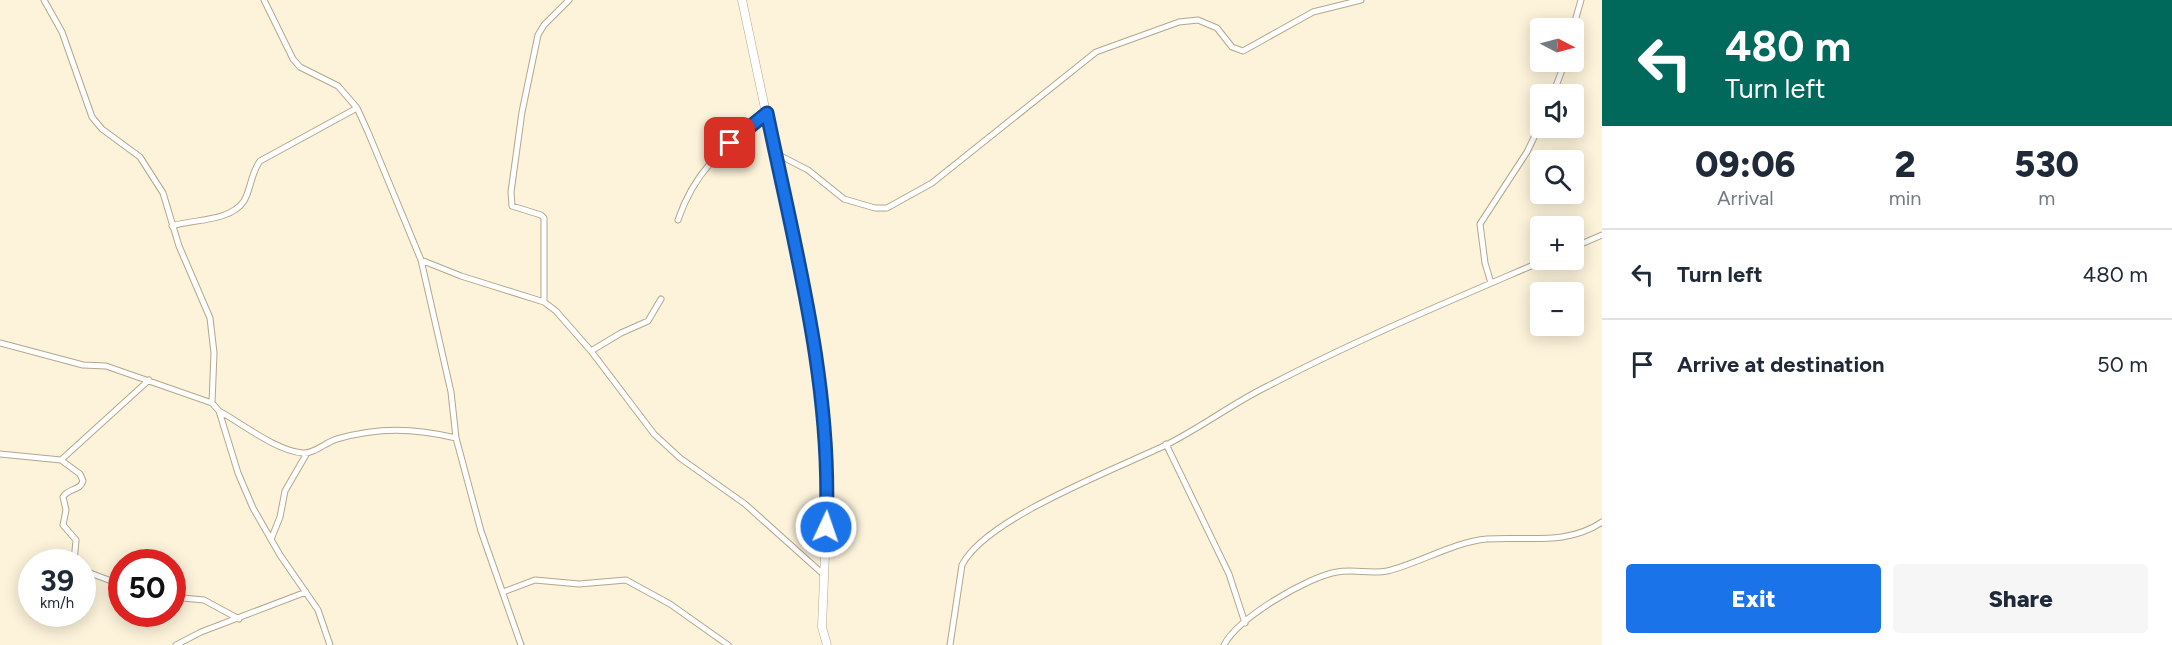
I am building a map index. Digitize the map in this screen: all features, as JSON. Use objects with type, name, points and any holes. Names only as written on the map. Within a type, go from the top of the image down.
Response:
[{"type":"main road","points":[[742,0],[808,311],[822,397],[828,480],[822,627],[827,645]]},
{"type":"street","points":[[44,0],[62,32],[92,117],[102,129],[136,153],[149,167],[163,193],[172,226],[210,318],[214,353],[212,403]]},
{"type":"street","points":[[264,0],[281,38],[300,67],[338,86],[357,108],[421,260],[451,392],[456,438],[481,531],[521,645]]},
{"type":"street","points":[[544,302],[544,218],[512,206],[511,192],[522,112],[538,35],[544,25],[569,0]]},
{"type":"street","points":[[775,153],[808,170],[844,199],[875,208],[887,208],[932,183],[1096,52],[1179,22],[1198,20],[1217,28],[1232,47],[1243,51],[1327,3],[1361,0]]},
{"type":"street","points":[[1576,18],[1581,0]]},
{"type":"street","points":[[172,226],[212,218],[237,207],[245,198],[253,171],[260,161],[357,108]]},
{"type":"street","points":[[678,220],[690,187],[705,168],[730,143],[767,113]]},
{"type":"street","points":[[1491,283],[1485,263],[1480,224],[1527,152],[1534,138]]},
{"type":"street","points":[[1584,243],[1602,235]]},
{"type":"street","points":[[421,260],[461,276],[544,302],[568,323],[654,434],[680,458],[746,504],[823,574]]},
{"type":"street","points":[[950,645],[959,574],[966,556],[975,547],[1053,496],[1166,444],[1269,385],[1530,266]]},
{"type":"street","points":[[591,351],[621,333],[648,321],[661,299]]},
{"type":"street","points":[[0,343],[84,365],[106,366],[149,380],[212,403],[219,411],[288,449],[307,453]]},
{"type":"street","points":[[61,460],[149,380]]},
{"type":"street","points":[[219,411],[238,473],[253,508],[318,610],[330,645]]},
{"type":"street","points":[[225,431],[237,420]]},
{"type":"street","points":[[272,537],[280,517],[285,491],[307,453],[333,440],[376,430],[416,429],[456,438]]},
{"type":"street","points":[[1166,444],[1229,574],[1245,623]]},
{"type":"street","points":[[0,454],[61,460],[80,474],[83,481],[79,487],[66,492],[63,497],[66,510],[63,525],[76,537],[75,549]]},
{"type":"street","points":[[1224,645],[1245,623],[1304,582],[1324,575],[1345,571],[1386,571],[1486,539],[1567,537],[1602,522]]},
{"type":"street","points":[[503,592],[535,580],[579,584],[626,580],[670,604],[728,645]]},
{"type":"street","points":[[176,645],[306,592]]},
{"type":"street","points":[[186,598],[204,600],[239,619]]},
{"type":"route","points":[[730,143],[767,113],[808,311],[822,397],[828,480],[826,527]]}]
